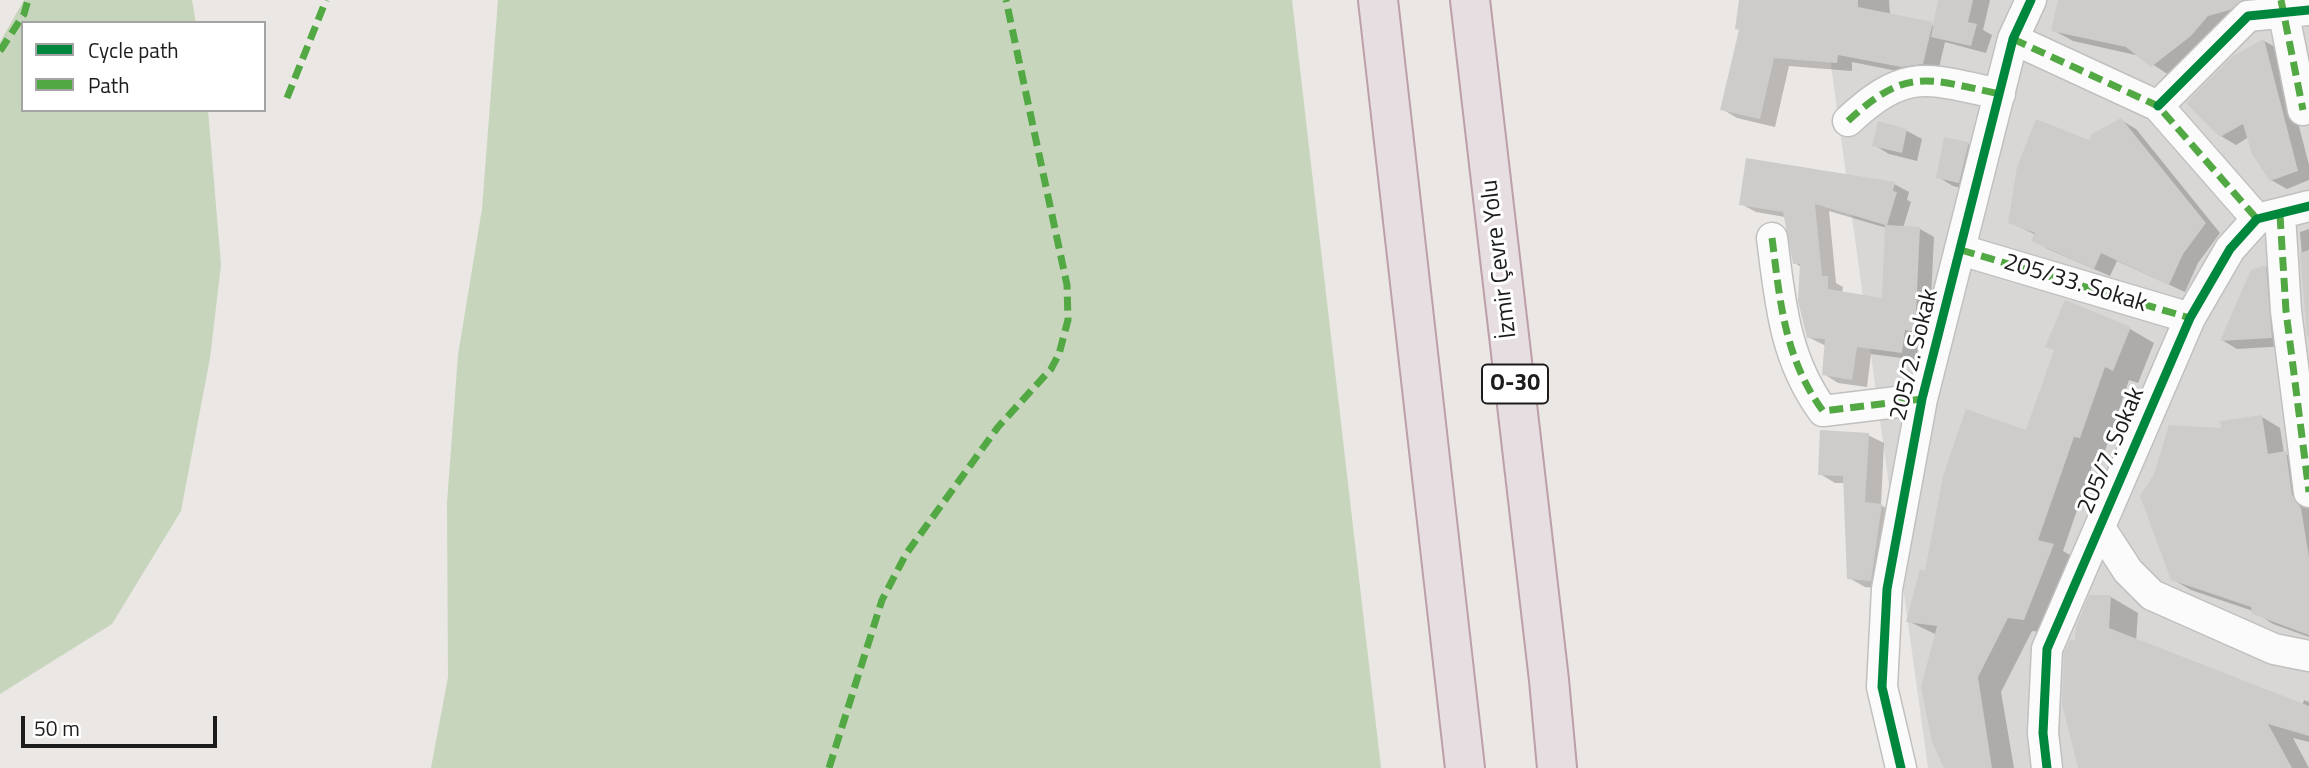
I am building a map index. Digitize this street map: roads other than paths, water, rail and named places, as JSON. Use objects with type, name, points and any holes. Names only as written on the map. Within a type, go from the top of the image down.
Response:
[{"type":"highway","points":[[1378,0],[1465,768]]},
{"type":"highway","name":"İzmir Çevre Yolu","points":[[1469,0],[1546,653],[1557,768]]},
{"type":"street","name":"205/2. Sokak","points":[[1902,768],[1882,687],[1887,589],[1922,400],[2013,38],[2032,0]]},
{"type":"street","points":[[2158,106],[2248,16],[2291,8],[2303,110]]},
{"type":"street","points":[[2013,38],[2158,106],[2269,217],[2288,324],[2309,492]]},
{"type":"street","points":[[1848,121],[1876,95],[1928,79],[2000,94]]},
{"type":"street","name":"205/7. Sokak","points":[[2047,768],[2043,733],[2047,649],[2190,318],[2230,248],[2269,217],[2309,206]]},
{"type":"street","points":[[1772,238],[1783,330],[1812,396],[1823,411],[1922,400]]},
{"type":"street","name":"205/33. Sokak","points":[[1961,250],[2190,318]]},
{"type":"street","points":[[2100,528],[2128,571],[2152,595],[2274,649],[2309,656]]}]
